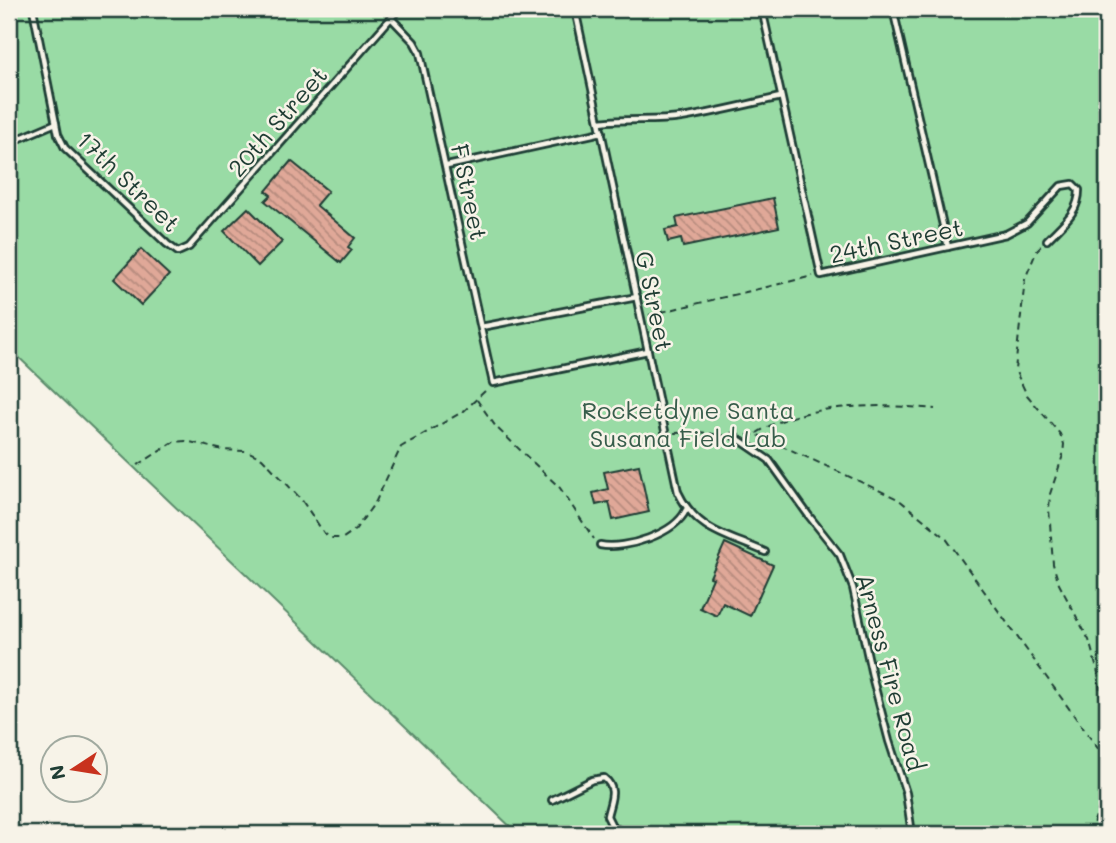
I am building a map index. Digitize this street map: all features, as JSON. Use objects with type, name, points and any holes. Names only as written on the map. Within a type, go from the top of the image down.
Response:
[{"type":"lane","name":"17th Street","points":[[33,9],[58,134],[65,148],[178,252]]},
{"type":"lane","name":"20th Street","points":[[178,252],[189,247],[399,9]]},
{"type":"lane","name":"G Street","points":[[575,9],[678,492],[686,510]]},
{"type":"lane","points":[[762,9],[821,275]]},
{"type":"lane","points":[[892,9],[948,247]]},
{"type":"lane","name":"F Street","points":[[391,18],[421,53],[493,383]]},
{"type":"lane","points":[[600,122],[618,119],[642,121],[681,118],[781,97]]},
{"type":"lane","points":[[9,143],[56,122]]},
{"type":"lane","points":[[447,166],[602,132]]},
{"type":"lane","name":"24th Street","points":[[821,275],[1006,234],[1027,223],[1061,186],[1073,184],[1079,190],[1079,202],[1074,212],[1047,240]]},
{"type":"lane","points":[[481,327],[637,297]]},
{"type":"lane","points":[[493,383],[648,351]]},
{"type":"lane","name":"Arness Fire Road","points":[[734,436],[769,460],[808,516],[840,555],[853,588],[889,741],[906,793],[912,834]]},
{"type":"lane","points":[[600,545],[611,547],[650,538],[682,519],[686,510],[700,524],[765,552]]},
{"type":"lane","points":[[552,800],[592,780],[604,778],[611,784],[613,793],[607,816],[612,826],[626,834]]},
{"type":"path","points":[[1047,240],[1037,250],[1024,279],[1015,370],[1027,395],[1060,434],[1064,444],[1048,509],[1053,564],[1059,584],[1089,640],[1098,673],[1107,755]]},
{"type":"path","name":"24th Street","points":[[641,317],[821,275]]},
{"type":"path","points":[[138,465],[174,442],[186,441],[223,450],[247,451],[262,458],[301,499],[324,533],[331,538],[343,538],[355,530],[376,501],[401,447],[464,411],[493,383]]},
{"type":"path","points":[[477,399],[496,428],[560,488],[584,527],[600,545]]},
{"type":"path","points":[[666,433],[699,432],[734,436],[756,434],[774,422],[829,409],[903,406],[935,410]]},
{"type":"path","points":[[756,434],[898,499],[945,537],[1107,761]]},
{"type":"path","points":[[1089,834],[1107,787]]},
{"type":"green space","name":"Rocketdyne Santa Susana Field Lab","points":[[9,9],[1107,9],[1107,834],[518,834],[9,348]]},
{"type":"building","points":[[291,161],[328,191],[316,205],[355,238],[348,247],[352,250],[341,263],[265,201],[271,195],[266,191]]},
{"type":"building","points":[[773,198],[779,227],[683,247],[681,239],[668,242],[665,230],[678,227],[676,218]]},
{"type":"building","points":[[248,208],[282,242],[258,266],[224,231]]},
{"type":"building","points":[[141,249],[169,275],[141,305],[114,279]]},
{"type":"building","points":[[639,465],[649,512],[613,520],[609,502],[596,505],[593,493],[608,489],[604,472]]},
{"type":"building","points":[[725,543],[773,565],[750,616],[723,603],[717,616],[700,608]]}]
